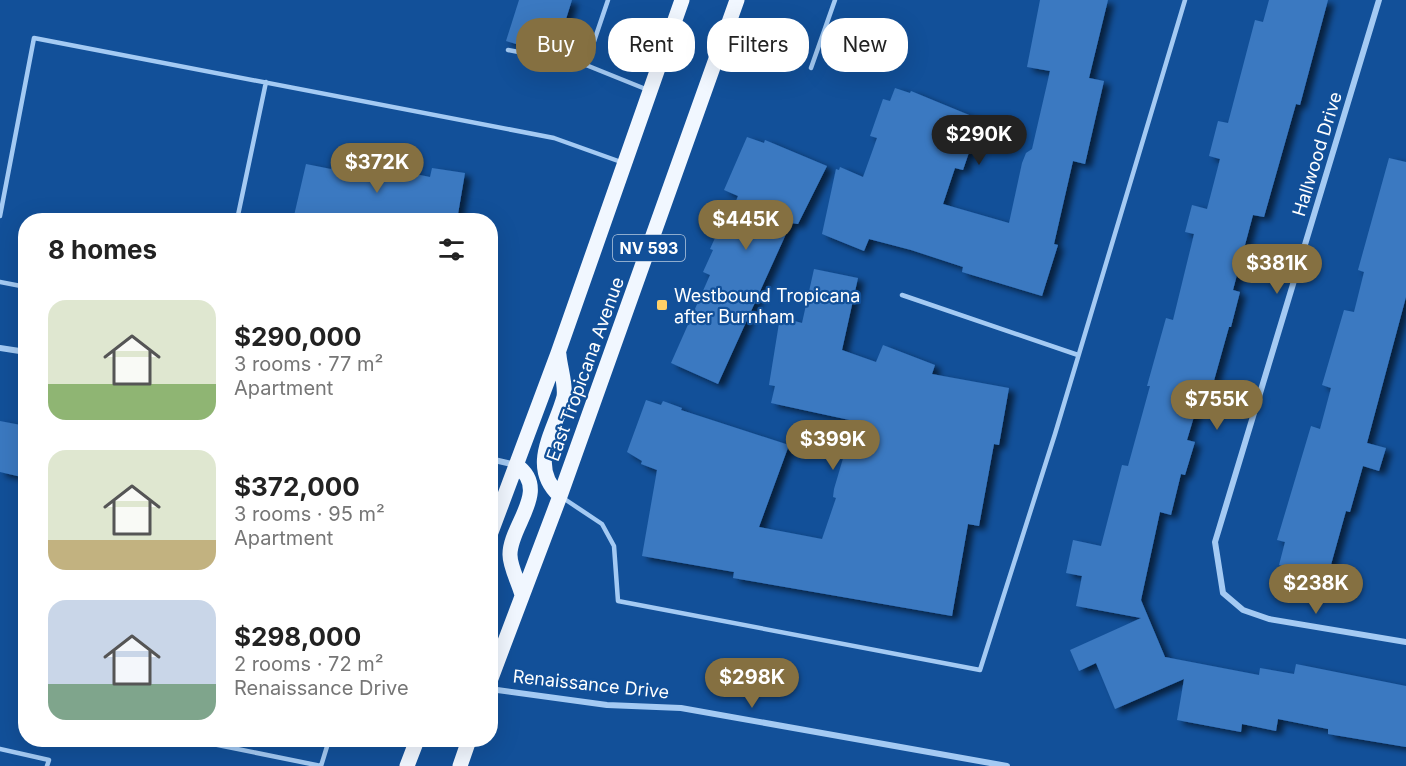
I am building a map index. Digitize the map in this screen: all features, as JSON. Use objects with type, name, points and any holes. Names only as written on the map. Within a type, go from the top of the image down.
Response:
[{"type":"main road","name":"East Tropicana Avenue","points":[[498,513],[558,352],[682,0]]},
{"type":"main road","name":"East Tropicana Avenue","points":[[498,660],[560,496],[737,0]]},
{"type":"main road","points":[[558,352],[564,394],[547,443],[544,469],[550,486],[560,496]]},
{"type":"main road","points":[[516,465],[526,472],[531,486],[526,508],[509,554],[522,595]]},
{"type":"main road","points":[[407,766],[414,747]]},
{"type":"main road","points":[[460,766],[467,747]]},
{"type":"street","name":"Hallwood Drive","points":[[1379,0],[1215,542],[1223,593],[1243,610],[1269,619],[1406,642]]},
{"type":"street","points":[[0,348],[18,351]]},
{"type":"street","points":[[498,461],[516,465]]},
{"type":"street","name":"Renaissance Drive","points":[[498,690],[607,705],[681,708],[1007,766]]},
{"type":"lane","points":[[596,35],[608,0]]},
{"type":"lane","points":[[811,68],[835,0]]},
{"type":"lane","points":[[560,496],[602,524],[615,546],[618,601],[980,670],[1078,356],[1185,0]]},
{"type":"lane","points":[[0,216],[34,38],[554,138],[623,163]]},
{"type":"lane","points":[[507,50],[516,52]]},
{"type":"lane","points":[[596,69],[649,91]]},
{"type":"lane","points":[[238,213],[266,82]]},
{"type":"lane","points":[[0,282],[18,286]]},
{"type":"lane","points":[[902,295],[1078,356]]},
{"type":"lane","points":[[227,747],[321,766],[327,747]]},
{"type":"lane","points":[[0,749],[49,760],[47,766]]},
{"type":"building","points":[[519,0],[572,0],[566,18],[516,18],[516,44],[506,41]]},
{"type":"building","points":[[1040,0],[1108,0],[1089,78],[1104,81],[1085,164],[1073,161],[1054,244],[1058,245],[1042,296],[962,272],[963,267],[911,250],[869,239],[864,251],[822,234],[836,169],[839,170],[840,167],[863,177],[877,138],[870,136],[883,99],[890,101],[895,88],[910,93],[911,91],[974,117],[969,130],[976,132],[963,170],[955,168],[943,204],[1009,223],[1022,163],[1026,153],[1032,149],[1050,71],[1027,67]]},
{"type":"building","points":[[1269,0],[1328,0],[1300,105],[1296,104],[1264,217],[1253,215],[1233,290],[1240,292],[1231,327],[1229,327],[1208,402],[1199,400],[1187,440],[1195,442],[1185,475],[1181,474],[1171,515],[1160,512],[1141,600],[1165,657],[1259,675],[1260,668],[1294,674],[1296,664],[1406,686],[1406,747],[1328,734],[1328,729],[1278,719],[1276,731],[1242,724],[1241,732],[1177,720],[1184,679],[1115,709],[1096,663],[1079,671],[1070,650],[1141,618],[1076,606],[1082,576],[1066,573],[1073,540],[1101,546],[1122,465],[1128,466],[1166,318],[1173,320],[1194,234],[1185,232],[1192,205],[1207,209],[1220,159],[1209,156],[1218,121],[1228,123],[1255,20],[1263,22]]},
{"type":"building","points":[[747,137],[764,143],[765,140],[827,166],[798,224],[791,223],[718,384],[671,363],[710,275],[703,272],[713,250],[710,249],[719,229],[724,231],[738,196],[724,190]]},
{"type":"building","points":[[333,157],[430,177],[432,168],[465,173],[458,213],[295,213],[306,164],[331,169]]},
{"type":"building","points":[[1389,158],[1406,162],[1406,297],[1367,443],[1386,448],[1379,471],[1363,466],[1350,512],[1346,511],[1327,579],[1279,565],[1285,542],[1277,540],[1311,426],[1320,429],[1331,388],[1322,385],[1344,310],[1354,312],[1364,272],[1358,270]]},
{"type":"building","points":[[814,269],[858,278],[842,350],[876,362],[883,345],[935,365],[932,374],[1009,388],[999,445],[994,444],[979,526],[968,524],[952,616],[733,578],[734,572],[642,556],[657,470],[641,464],[642,461],[627,452],[646,400],[661,405],[663,401],[682,408],[681,410],[789,445],[759,527],[822,539],[836,498],[833,497],[834,489],[854,421],[771,403],[775,386],[769,385],[780,317],[802,323]]},
{"type":"building","points":[[0,421],[18,424],[18,476],[0,472]]},
{"type":"place","name":"Westbound Tropicana after Burnham","points":[[662,305]]}]
